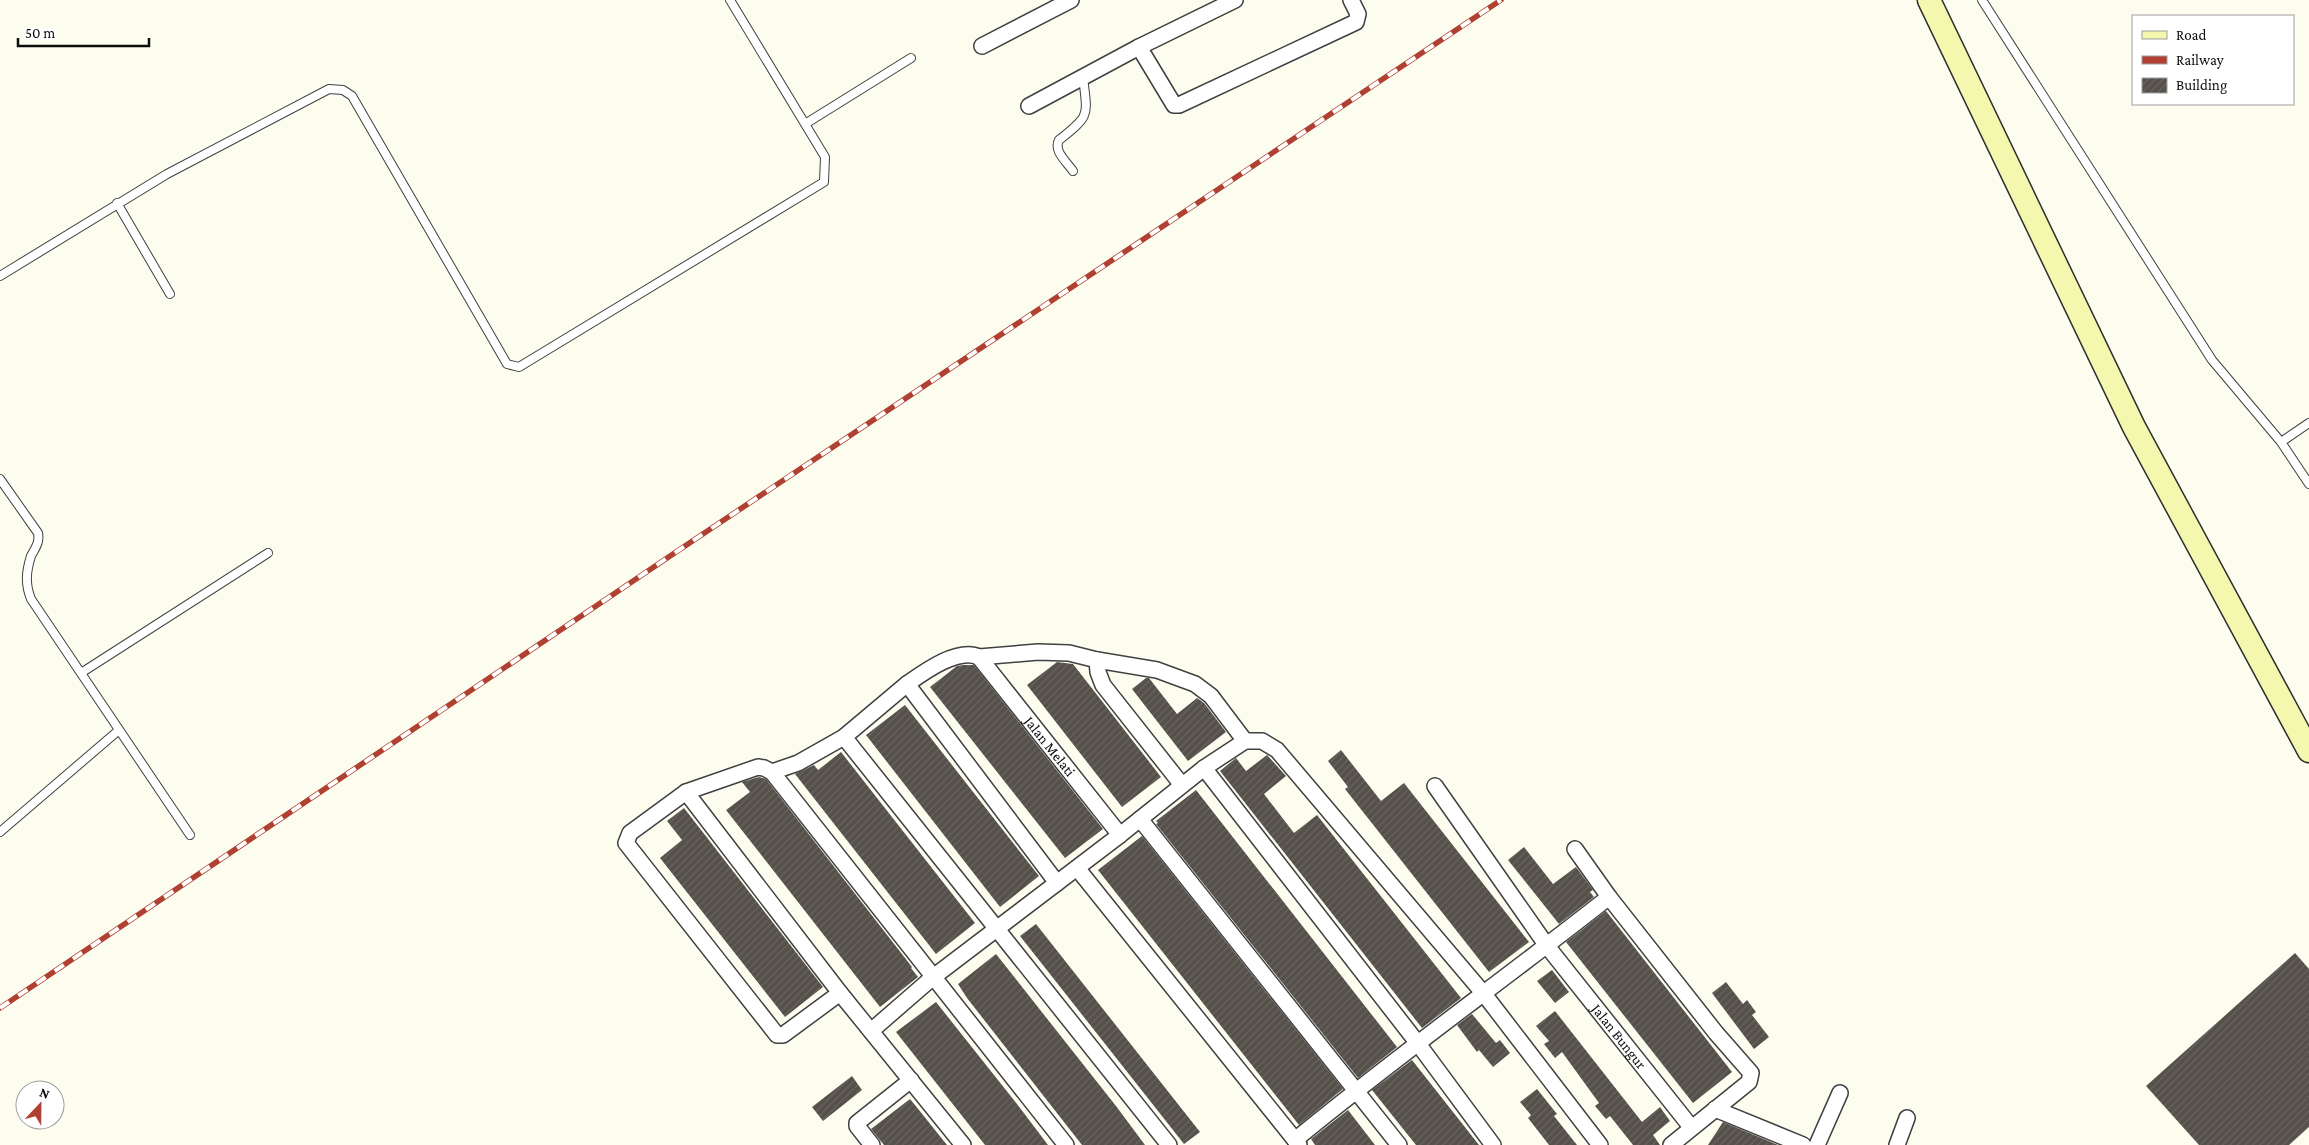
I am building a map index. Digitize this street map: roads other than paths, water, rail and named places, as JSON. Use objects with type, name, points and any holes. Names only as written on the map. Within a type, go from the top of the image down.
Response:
[{"type":"street","points":[[982,46],[1071,0]]},
{"type":"street","points":[[1029,106],[1138,47],[1235,0]]},
{"type":"street","points":[[1138,47],[1174,105],[1180,105],[1356,22],[1358,14],[1351,0]]},
{"type":"street","points":[[1929,0],[2134,427],[2309,751]]},
{"type":"street","points":[[772,772],[798,763],[844,737],[907,684],[935,665],[964,655],[974,654],[979,656],[1069,653],[1097,660],[1157,670],[1195,684],[1212,696],[1245,740]]},
{"type":"street","name":"Jalan Melati","points":[[979,656],[1120,835]]},
{"type":"street","points":[[1097,660],[1098,672],[1103,684],[1182,785]]},
{"type":"street","points":[[907,684],[1058,883]]},
{"type":"street","points":[[844,737],[1169,1145]]},
{"type":"street","points":[[871,1031],[932,978],[1058,883],[1204,768],[1245,740],[1262,740],[1277,750],[1484,994],[1600,1145]]},
{"type":"street","points":[[840,993],[783,1035],[777,1035],[626,843],[630,833],[686,792],[758,768],[764,768],[772,772],[932,978],[1066,1145]]},
{"type":"street","points":[[1204,768],[1419,1045],[1493,1145]]},
{"type":"street","name":"Jalan Bungur","points":[[1435,786],[1547,946],[1691,1128]]},
{"type":"street","points":[[686,792],[840,993],[963,1145]]},
{"type":"street","points":[[1140,818],[1399,1145]]},
{"type":"street","points":[[1576,848],[1609,897],[1750,1073],[1749,1082],[1671,1145]]},
{"type":"street","points":[[1077,868],[1297,1142],[1355,1090],[1419,1045],[1609,897]]},
{"type":"street","points":[[872,1145],[857,1126],[857,1123],[911,1080]]},
{"type":"street","points":[[1817,1145],[1840,1093]]},
{"type":"street","points":[[1715,1109],[1803,1145]]},
{"type":"street","points":[[1897,1145],[1907,1118]]},
{"type":"lane","points":[[0,276],[167,174],[329,89],[343,90],[352,96],[507,364],[519,367],[824,182],[825,157],[730,0]]},
{"type":"lane","points":[[1982,0],[2212,360],[2281,442],[2309,484]]},
{"type":"lane","points":[[804,124],[911,58]]},
{"type":"lane","points":[[1073,171],[1057,150],[1057,144],[1059,140],[1083,121],[1087,106],[1083,76]]},
{"type":"lane","points":[[117,203],[170,294]]},
{"type":"lane","points":[[2281,442],[2309,423]]},
{"type":"lane","points":[[0,479],[38,533],[38,543],[31,556],[26,576],[27,591],[190,835]]},
{"type":"lane","points":[[81,673],[268,553]]},
{"type":"lane","points":[[0,832],[119,730]]},
{"type":"railway","points":[[0,1008],[679,550],[1501,0]]}]
